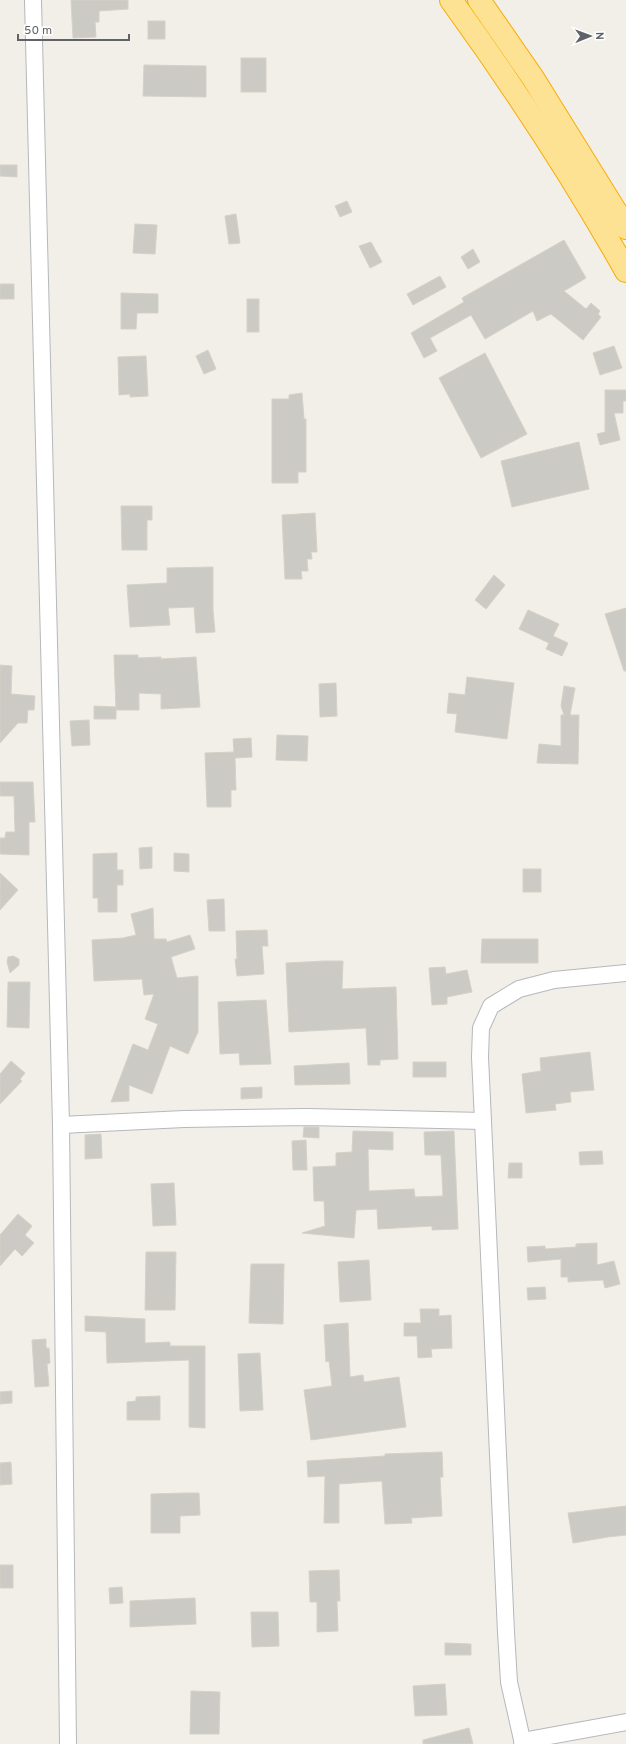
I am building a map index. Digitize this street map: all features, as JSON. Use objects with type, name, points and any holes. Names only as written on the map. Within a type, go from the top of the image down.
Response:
[{"type":"highway","points":[[451,0],[522,101],[567,170],[626,271]]},
{"type":"highway","points":[[479,0],[534,78],[626,228]]},
{"type":"street","points":[[32,0],[61,1125],[68,1744]]},
{"type":"street","points":[[626,973],[554,980],[519,989],[491,1006],[481,1028],[480,1057],[509,1682],[523,1743],[626,1722]]},
{"type":"street","points":[[61,1125],[184,1119],[284,1118],[483,1121]]},
{"type":"building","points":[[71,0],[128,0],[128,9],[99,11],[99,22],[95,22],[96,37],[73,38]]},
{"type":"building","points":[[148,21],[165,21],[165,39],[148,39]]},
{"type":"building","points":[[241,58],[266,58],[266,92],[241,92]]},
{"type":"building","points":[[144,65],[206,66],[206,97],[143,96]]},
{"type":"building","points":[[0,165],[17,165],[17,177],[0,176]]},
{"type":"building","points":[[347,201],[352,212],[340,217],[335,206]]},
{"type":"building","points":[[236,214],[240,243],[229,244],[225,216]]},
{"type":"building","points":[[135,224],[157,225],[155,254],[133,253]]},
{"type":"building","points":[[564,240],[586,278],[564,291],[586,309],[591,303],[600,311],[598,314],[601,317],[583,340],[551,314],[537,321],[533,311],[485,339],[471,315],[430,338],[437,351],[424,358],[411,333],[464,302],[462,298]]},
{"type":"building","points":[[371,242],[382,262],[370,268],[359,246]]},
{"type":"building","points":[[473,249],[480,262],[468,269],[461,257]]},
{"type":"building","points":[[440,276],[446,287],[413,305],[407,294]]},
{"type":"building","points":[[0,284],[14,284],[14,299],[0,299]]},
{"type":"building","points":[[121,293],[158,294],[158,313],[137,313],[136,329],[121,329]]},
{"type":"building","points":[[247,299],[259,299],[259,332],[247,332]]},
{"type":"building","points":[[614,346],[622,368],[600,375],[593,353]]},
{"type":"building","points":[[208,350],[216,369],[204,374],[196,356]]},
{"type":"building","points":[[485,353],[527,434],[481,458],[439,378]]},
{"type":"building","points":[[146,356],[148,396],[130,397],[130,394],[119,395],[118,357]]},
{"type":"building","points":[[605,390],[626,390],[626,401],[623,401],[623,413],[614,413],[620,440],[600,445],[597,434],[605,432]]},
{"type":"building","points":[[302,393],[304,419],[306,419],[306,472],[298,472],[298,483],[272,483],[272,399],[289,399],[289,395]]},
{"type":"building","points":[[579,442],[589,489],[512,507],[501,461]]},
{"type":"building","points":[[121,506],[152,506],[152,520],[147,520],[147,550],[122,550]]},
{"type":"building","points":[[315,513],[317,552],[311,552],[312,559],[307,559],[308,571],[301,571],[302,579],[285,579],[282,515]]},
{"type":"building","points":[[213,567],[213,610],[215,632],[196,633],[194,607],[168,608],[170,625],[130,627],[127,585],[167,583],[167,568]]},
{"type":"building","points":[[494,575],[505,585],[486,609],[475,600]]},
{"type":"building","points":[[626,608],[626,671],[624,671],[605,614]]},
{"type":"building","points":[[528,610],[559,624],[553,636],[568,643],[562,656],[546,649],[549,643],[519,629]]},
{"type":"building","points":[[114,655],[138,655],[138,658],[161,657],[161,659],[196,657],[200,707],[161,709],[161,694],[139,693],[139,710],[116,710]]},
{"type":"building","points":[[0,665],[12,666],[11,694],[35,696],[34,710],[28,710],[27,723],[18,723],[0,743]]},
{"type":"building","points":[[467,677],[514,683],[507,739],[455,732],[457,714],[447,713],[449,693],[465,695]]},
{"type":"building","points":[[336,683],[337,716],[320,717],[319,684]]},
{"type":"building","points":[[564,686],[575,688],[570,715],[579,715],[578,764],[537,763],[539,744],[561,746],[561,715],[564,715],[561,706]]},
{"type":"building","points":[[94,706],[116,707],[116,719],[94,719]]},
{"type":"building","points":[[89,720],[90,745],[72,746],[70,721]]},
{"type":"building","points":[[277,735],[308,736],[307,761],[276,760]]},
{"type":"building","points":[[251,738],[252,757],[235,758],[236,790],[231,790],[231,807],[207,807],[205,753],[234,752],[233,739]]},
{"type":"building","points":[[0,782],[33,782],[35,822],[29,822],[29,855],[0,854],[0,838],[5,838],[6,832],[15,832],[14,796],[0,796]]},
{"type":"building","points":[[152,847],[152,868],[140,869],[139,848]]},
{"type":"building","points":[[117,853],[117,870],[123,870],[123,885],[117,885],[117,912],[98,912],[98,898],[93,898],[93,854]]},
{"type":"building","points":[[174,853],[189,854],[189,872],[174,871]]},
{"type":"building","points":[[523,869],[541,869],[541,892],[523,892]]},
{"type":"building","points":[[0,873],[18,890],[0,910]]},
{"type":"building","points":[[224,899],[225,931],[209,931],[207,900]]},
{"type":"building","points":[[153,908],[154,939],[166,939],[167,942],[190,935],[195,949],[171,957],[177,978],[198,976],[198,1032],[188,1054],[170,1046],[152,1094],[129,1085],[129,1101],[111,1102],[133,1044],[148,1050],[158,1024],[145,1019],[154,994],[144,995],[142,979],[94,981],[92,940],[123,938],[136,935],[131,914]]},
{"type":"building","points":[[267,930],[268,946],[262,946],[264,974],[237,976],[235,959],[237,959],[236,931]]},
{"type":"building","points":[[482,939],[538,939],[538,963],[481,963]]},
{"type":"building","points":[[13,956],[19,959],[19,965],[10,973],[7,962],[8,957]]},
{"type":"building","points":[[343,961],[342,989],[396,987],[398,1059],[380,1060],[380,1065],[368,1065],[366,1028],[289,1032],[286,963]]},
{"type":"building","points":[[445,967],[446,974],[467,970],[472,992],[447,997],[447,1004],[432,1005],[429,968]]},
{"type":"building","points":[[8,982],[30,982],[29,1028],[7,1027]]},
{"type":"building","points":[[266,1000],[271,1064],[240,1065],[239,1053],[220,1054],[218,1002]]},
{"type":"building","points":[[590,1052],[594,1090],[570,1092],[571,1102],[555,1104],[556,1110],[526,1113],[522,1074],[541,1071],[540,1058]]},
{"type":"building","points":[[11,1061],[25,1073],[20,1079],[22,1081],[0,1104],[0,1074]]},
{"type":"building","points":[[413,1062],[446,1062],[446,1077],[413,1077]]},
{"type":"building","points":[[349,1063],[350,1084],[295,1085],[294,1066]]},
{"type":"building","points":[[262,1087],[262,1098],[241,1099],[241,1088]]},
{"type":"building","points":[[304,1127],[319,1127],[319,1138],[303,1137]]},
{"type":"building","points":[[353,1131],[393,1132],[393,1150],[368,1149],[369,1191],[414,1189],[415,1197],[443,1196],[441,1155],[425,1155],[424,1132],[454,1131],[458,1229],[432,1230],[432,1226],[378,1229],[377,1209],[356,1210],[354,1238],[302,1233],[325,1226],[324,1201],[314,1201],[313,1167],[336,1166],[336,1153],[352,1152]]},
{"type":"building","points":[[101,1134],[102,1158],[85,1159],[85,1135]]},
{"type":"building","points":[[306,1140],[307,1170],[293,1170],[292,1141]]},
{"type":"building","points":[[602,1151],[603,1164],[580,1165],[579,1152]]},
{"type":"building","points":[[509,1163],[522,1163],[522,1178],[508,1178]]},
{"type":"building","points":[[174,1183],[176,1225],[153,1226],[151,1184]]},
{"type":"building","points":[[18,1214],[32,1226],[25,1235],[34,1243],[22,1256],[15,1249],[0,1266],[0,1235]]},
{"type":"building","points":[[597,1243],[597,1265],[614,1261],[620,1284],[605,1288],[603,1280],[568,1282],[568,1277],[561,1277],[561,1259],[528,1262],[527,1247],[545,1246],[545,1249],[576,1247],[576,1244]]},
{"type":"building","points":[[146,1252],[176,1252],[175,1310],[145,1310]]},
{"type":"building","points":[[369,1260],[371,1300],[340,1302],[338,1262]]},
{"type":"building","points":[[251,1264],[284,1264],[283,1324],[249,1323]]},
{"type":"building","points":[[545,1287],[546,1299],[528,1300],[527,1288]]},
{"type":"building","points":[[420,1309],[439,1309],[439,1316],[451,1315],[452,1348],[431,1349],[432,1357],[418,1358],[417,1336],[404,1336],[404,1323],[421,1323]]},
{"type":"building","points":[[85,1316],[145,1319],[145,1343],[170,1342],[170,1346],[205,1346],[205,1428],[189,1427],[189,1360],[107,1363],[106,1332],[85,1331]]},
{"type":"building","points":[[348,1323],[350,1377],[363,1375],[364,1382],[399,1377],[406,1427],[311,1440],[304,1390],[332,1386],[329,1361],[326,1362],[324,1325]]},
{"type":"building","points":[[46,1339],[46,1348],[49,1348],[50,1363],[47,1364],[49,1386],[35,1387],[32,1340]]},
{"type":"building","points":[[260,1353],[263,1410],[240,1411],[238,1354]]},
{"type":"building","points":[[12,1391],[12,1403],[0,1404],[0,1392]]},
{"type":"building","points":[[160,1396],[160,1420],[127,1420],[127,1402],[136,1401],[136,1397]]},
{"type":"building","points":[[442,1452],[443,1477],[440,1477],[442,1516],[411,1518],[412,1523],[385,1524],[382,1481],[339,1484],[339,1523],[324,1523],[325,1476],[308,1477],[307,1461],[385,1456],[385,1454]]},
{"type":"building","points":[[11,1462],[12,1484],[0,1485],[0,1463]]},
{"type":"building","points":[[199,1493],[200,1515],[180,1516],[180,1533],[151,1533],[151,1494]]},
{"type":"building","points":[[626,1506],[626,1535],[573,1543],[568,1513]]},
{"type":"building","points":[[0,1565],[13,1565],[13,1588],[0,1588]]},
{"type":"building","points":[[339,1570],[340,1601],[337,1601],[338,1631],[317,1632],[317,1602],[310,1602],[309,1571]]},
{"type":"building","points":[[122,1587],[123,1603],[110,1604],[109,1588]]},
{"type":"building","points":[[195,1598],[196,1624],[130,1627],[130,1601]]},
{"type":"building","points":[[251,1612],[278,1612],[279,1646],[252,1647]]},
{"type":"building","points":[[445,1643],[471,1644],[471,1655],[445,1655]]},
{"type":"building","points":[[445,1684],[447,1715],[415,1716],[413,1686]]},
{"type":"building","points":[[191,1691],[220,1692],[219,1734],[190,1734]]},
{"type":"building","points":[[469,1728],[473,1744],[423,1744],[423,1740]]}]
